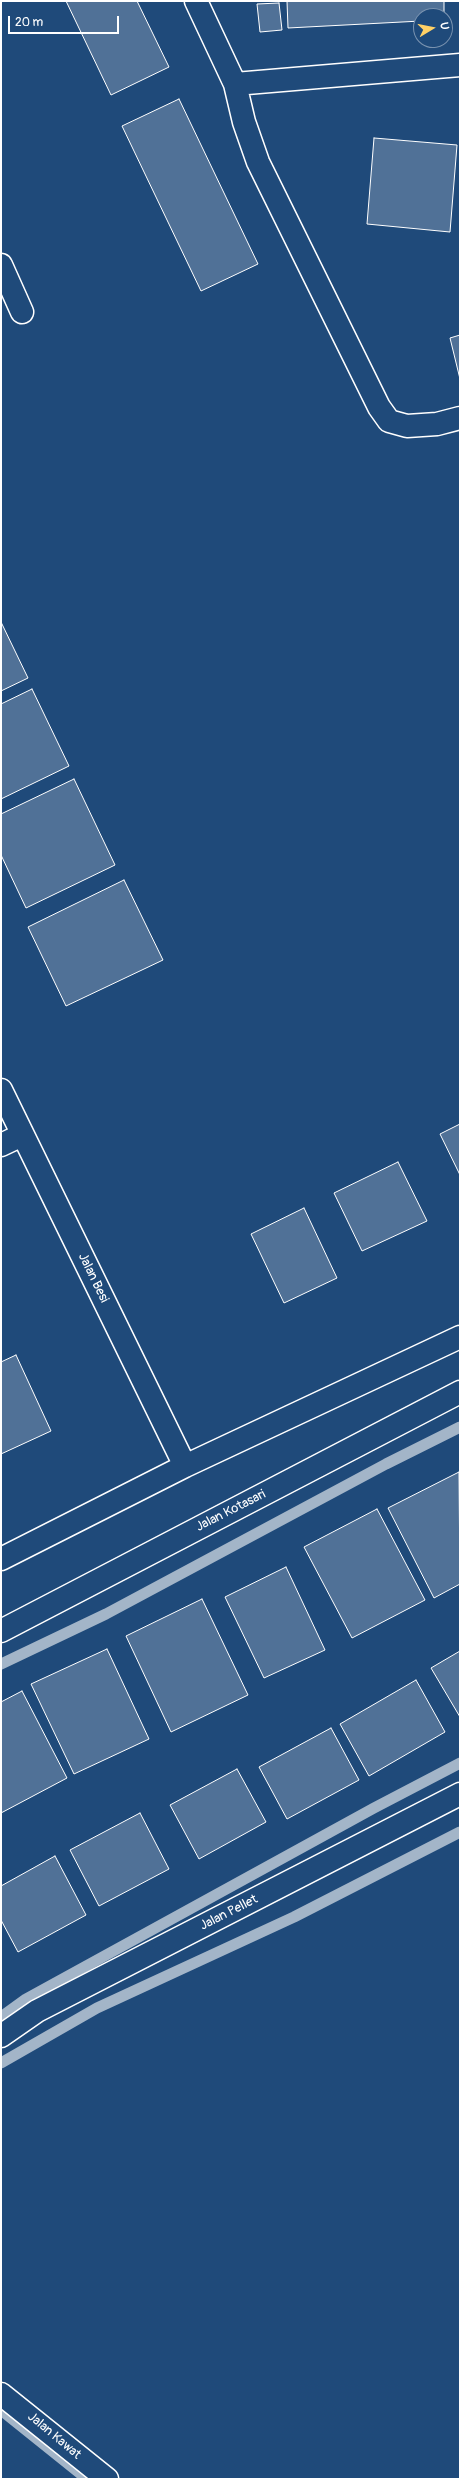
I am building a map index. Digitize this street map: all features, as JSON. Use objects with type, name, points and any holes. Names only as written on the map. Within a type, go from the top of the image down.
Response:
[{"type":"street","points":[[196,1],[235,84],[244,122],[258,162],[379,407],[389,421],[406,426],[437,424],[460,418]]},
{"type":"street","points":[[235,84],[460,65]]},
{"type":"street","points":[[1,265],[22,312]]},
{"type":"street","name":"Jalan Besi","points":[[1,1090],[185,1466]]},
{"type":"street","points":[[1,1145],[22,1134]]},
{"type":"street","points":[[1,1558],[185,1466],[460,1337]]},
{"type":"street","name":"Jalan Kotasari","points":[[1,1631],[460,1392]]},
{"type":"street","name":"Jalan Pellet","points":[[1,2036],[37,2011],[460,1794]]},
{"type":"street","name":"Jalan Kawat","points":[[1,2394],[107,2479]]},
{"type":"building","points":[[66,1],[137,1],[169,67],[111,95]]},
{"type":"building","points":[[287,1],[444,1],[444,8],[413,8],[413,21],[288,28]]},
{"type":"building","points":[[279,3],[282,30],[260,32],[257,4]]},
{"type":"building","points":[[179,99],[258,264],[201,291],[122,126]]},
{"type":"building","points":[[374,138],[457,145],[450,232],[367,224]]},
{"type":"building","points":[[460,335],[460,379],[450,338]]},
{"type":"building","points":[[1,622],[28,678],[1,691]]},
{"type":"building","points":[[32,689],[69,766],[1,799],[1,704]]},
{"type":"building","points":[[74,779],[115,865],[26,908],[1,855],[1,814]]},
{"type":"building","points":[[124,880],[163,960],[66,1006],[28,927]]},
{"type":"building","points":[[460,1124],[460,1175],[440,1134]]},
{"type":"building","points":[[398,1162],[427,1221],[362,1251],[334,1193]]},
{"type":"building","points":[[304,1208],[337,1278],[284,1303],[251,1234]]},
{"type":"building","points":[[16,1355],[51,1431],[1,1454],[1,1362]]},
{"type":"building","points":[[459,1472],[460,1584],[434,1598],[388,1508]]},
{"type":"building","points":[[377,1509],[425,1600],[352,1638],[304,1547]]},
{"type":"building","points":[[286,1567],[325,1650],[264,1678],[225,1597]]},
{"type":"building","points":[[202,1599],[248,1695],[171,1732],[126,1636]]},
{"type":"building","points":[[107,1649],[149,1739],[74,1774],[31,1684]]},
{"type":"building","points":[[460,1651],[460,1717],[431,1668]]},
{"type":"building","points":[[416,1680],[445,1732],[369,1776],[340,1724]]},
{"type":"building","points":[[22,1691],[67,1778],[1,1813],[1,1702]]},
{"type":"building","points":[[331,1728],[359,1780],[287,1819],[259,1767]]},
{"type":"building","points":[[237,1769],[266,1822],[199,1859],[170,1805]]},
{"type":"building","points":[[140,1813],[169,1869],[99,1906],[70,1850]]},
{"type":"building","points":[[55,1856],[86,1915],[18,1952],[1,1920],[1,1886]]},
{"type":"waterway","points":[[1,1664],[106,1614],[386,1464],[460,1427]]},
{"type":"waterway","points":[[1,2017],[26,1999],[374,1808],[460,1763]]},
{"type":"waterway","points":[[1,2063],[97,2008],[294,1917],[460,1832]]},
{"type":"waterway","points":[[1,2410],[87,2479]]}]
